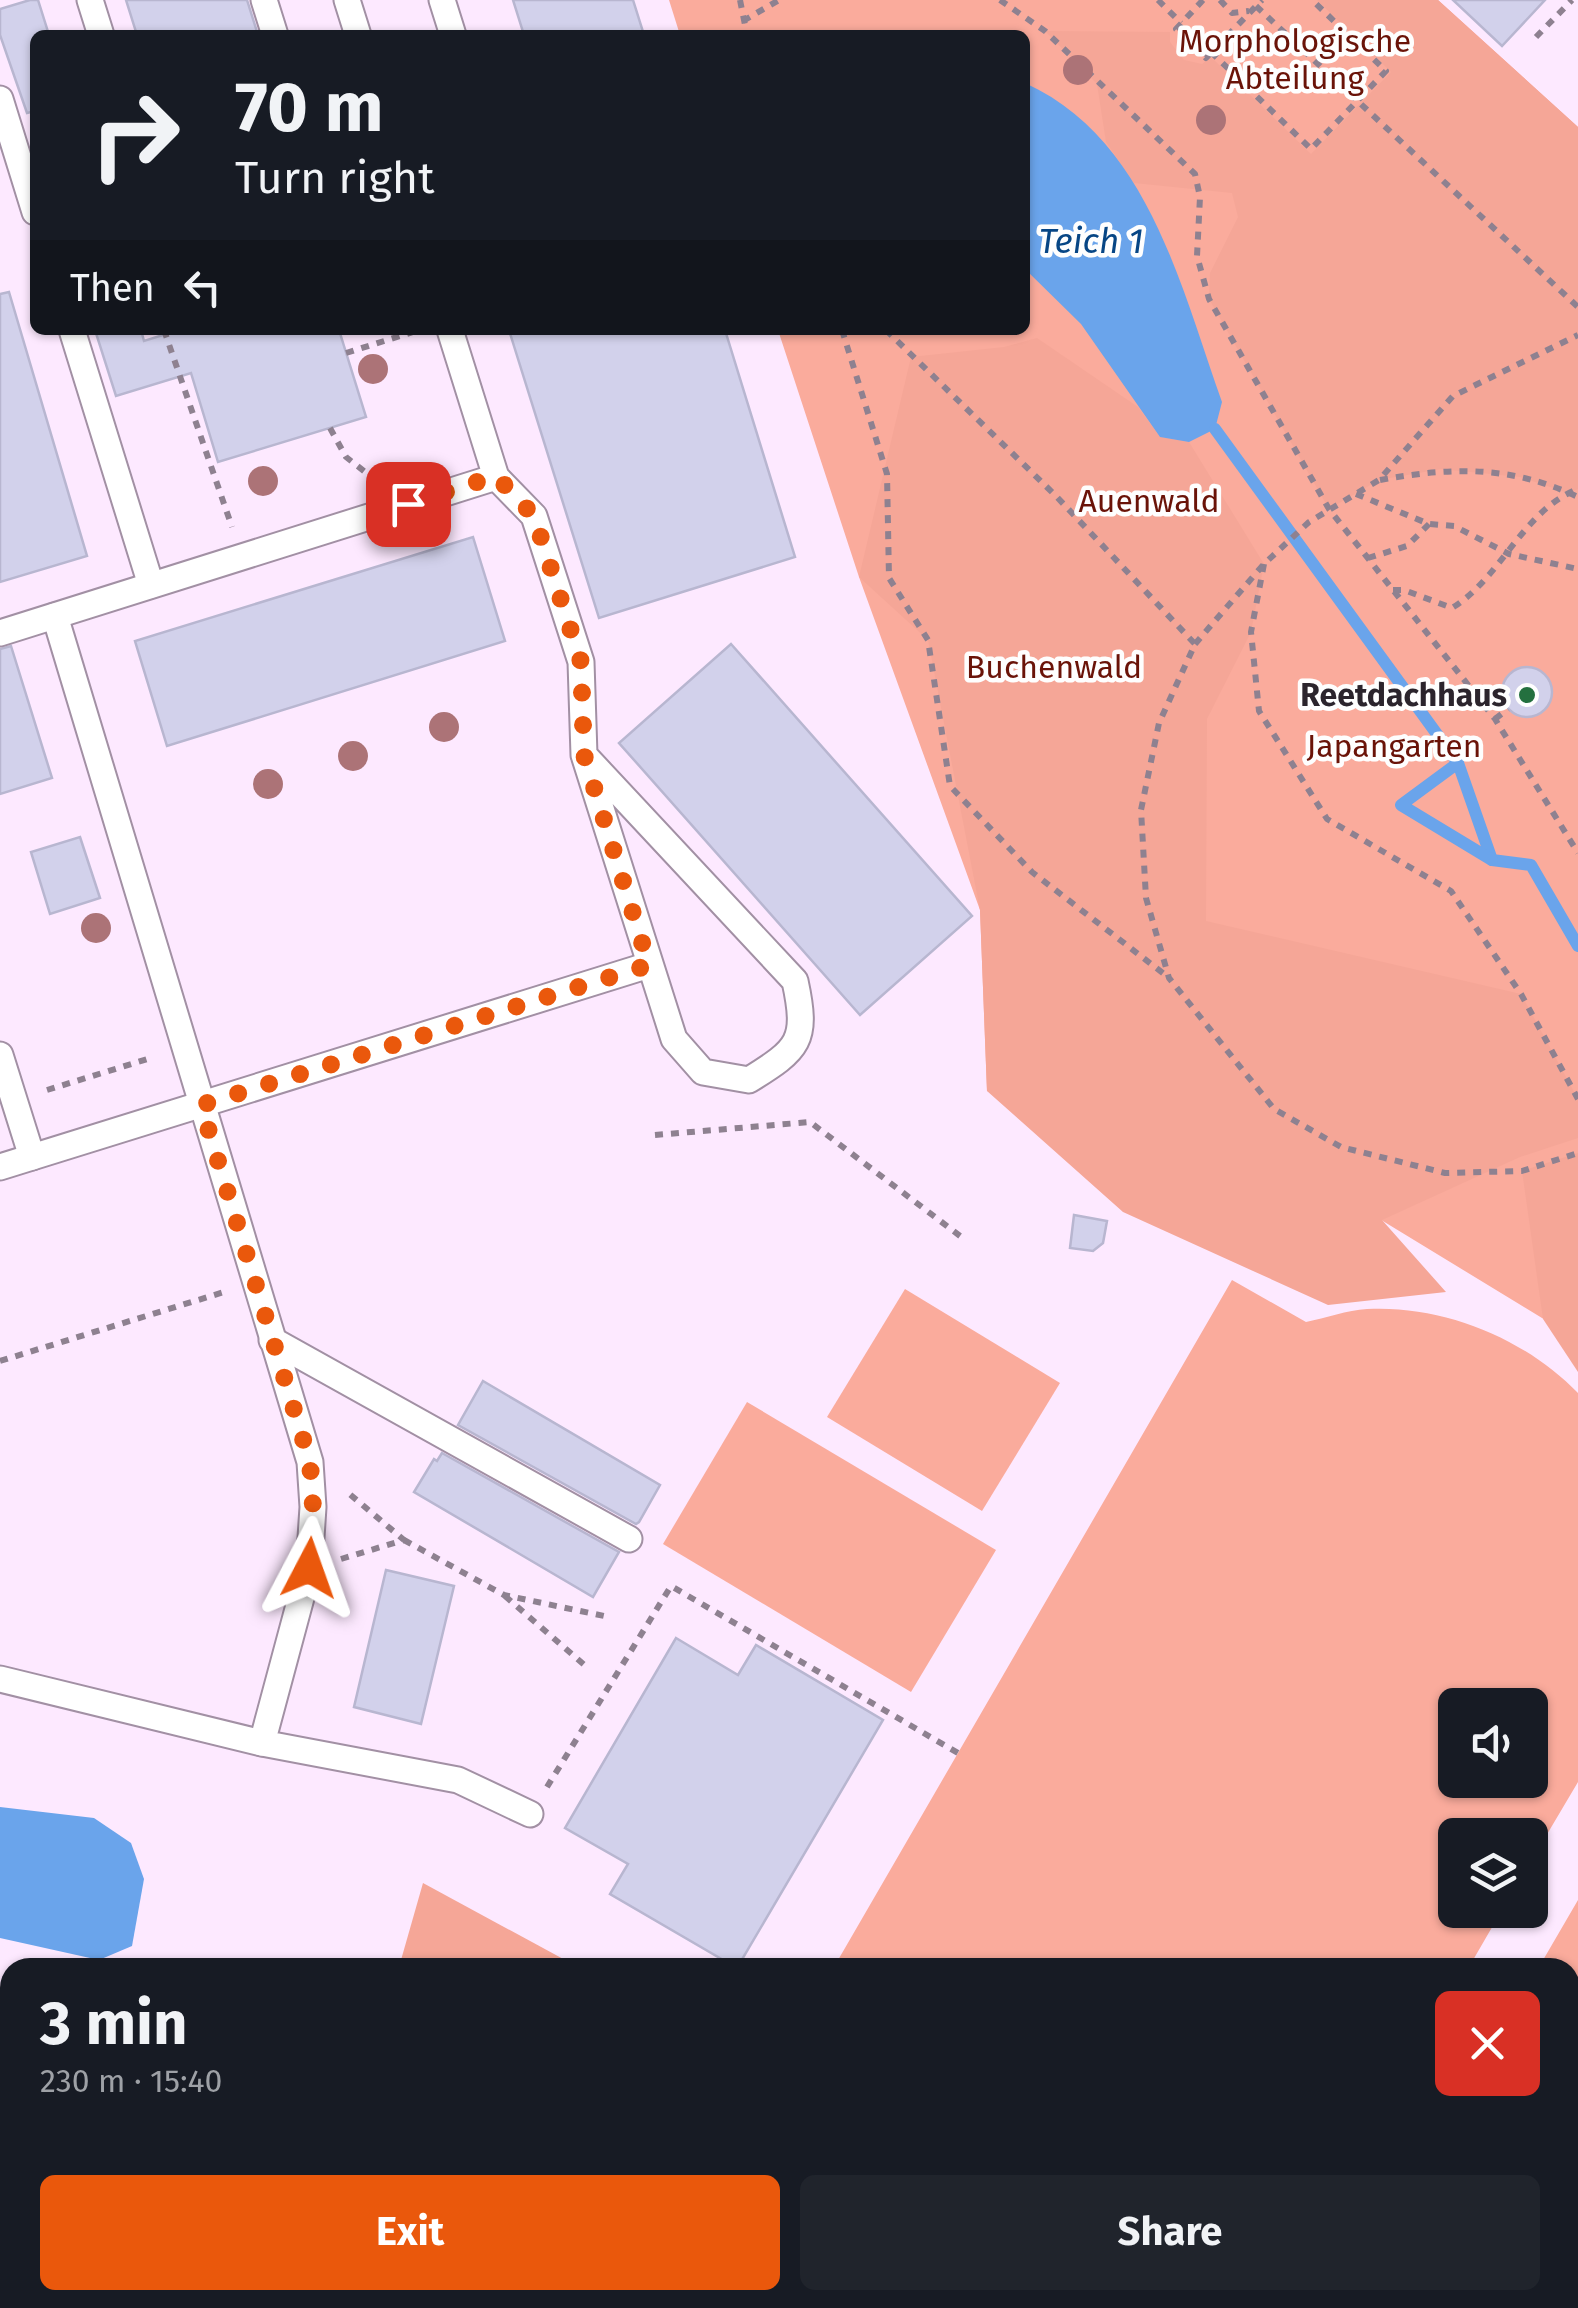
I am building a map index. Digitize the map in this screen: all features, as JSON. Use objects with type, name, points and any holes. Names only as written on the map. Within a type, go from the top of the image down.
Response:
[{"type":"lane","points":[[90,0],[99,30]]},
{"type":"lane","points":[[264,0],[273,30]]},
{"type":"lane","points":[[347,0],[356,30]]},
{"type":"lane","points":[[442,0],[451,30]]},
{"type":"lane","points":[[0,100],[30,196]]},
{"type":"lane","points":[[74,335],[151,585]]},
{"type":"lane","points":[[452,335],[496,476],[534,516],[576,644],[581,662],[584,755],[674,1039],[702,1072],[749,1080],[790,1055],[804,1020],[796,981],[584,755]]},
{"type":"lane","points":[[0,633],[496,476]]},
{"type":"lane","points":[[55,616],[310,1462],[313,1507],[309,1568],[262,1744]]},
{"type":"lane","points":[[0,1168],[649,965]]},
{"type":"lane","points":[[0,1055],[32,1158]]},
{"type":"lane","points":[[272,1340],[629,1539]]},
{"type":"lane","points":[[0,1679],[262,1744],[458,1780],[530,1814]]},
{"type":"path","points":[[740,0],[745,30]]},
{"type":"path","points":[[742,21],[779,0]]},
{"type":"path","points":[[1000,0],[1045,32],[1196,174],[1200,197],[1197,256],[1210,299],[1329,509],[1496,719],[1578,853]]},
{"type":"path","points":[[1158,0],[1181,22]]},
{"type":"path","points":[[1203,0],[1176,28],[1206,58],[1259,2]]},
{"type":"path","points":[[1220,0],[1226,9],[1239,14],[1259,2]]},
{"type":"path","points":[[1212,52],[1311,149],[1386,71],[1312,0]]},
{"type":"path","points":[[1536,37],[1572,0]]},
{"type":"path","points":[[1259,2],[1356,102],[1578,307]]},
{"type":"path","points":[[166,335],[242,556]]},
{"type":"path","points":[[346,353],[403,335]]},
{"type":"path","points":[[844,335],[886,474],[889,578],[928,640],[950,786],[1032,872],[1169,978],[1274,1109],[1341,1146],[1445,1174],[1522,1171],[1578,1154]]},
{"type":"path","points":[[891,335],[1056,496],[1195,644]]},
{"type":"path","points":[[1169,978],[1146,898],[1141,810],[1159,724],[1195,644],[1264,564],[1310,522],[1378,480],[1453,396],[1578,336]]},
{"type":"path","points":[[330,428],[346,457],[408,504]]},
{"type":"path","points":[[1378,480],[1441,469],[1484,470],[1520,477],[1578,498]]},
{"type":"path","points":[[1393,590],[1404,590],[1452,608],[1475,594],[1533,524],[1568,492],[1578,488]]},
{"type":"path","points":[[1355,494],[1429,524],[1454,526],[1509,554],[1578,568]]},
{"type":"path","points":[[1368,558],[1408,546],[1429,524]]},
{"type":"path","points":[[1264,564],[1251,632],[1259,712],[1327,819],[1451,891],[1521,994],[1578,1099]]},
{"type":"path","points":[[1496,719],[1508,709]]},
{"type":"path","points":[[14,1100],[184,1048]]},
{"type":"path","points":[[655,1136],[810,1122],[964,1240]]},
{"type":"path","points":[[0,1362],[254,1283]]},
{"type":"path","points":[[310,1462],[404,1540],[504,1595],[588,1668]]},
{"type":"path","points":[[309,1568],[404,1540]]},
{"type":"path","points":[[530,1814],[671,1586],[958,1753]]},
{"type":"path","points":[[504,1595],[604,1616]]},
{"type":"green space","points":[[669,0],[1438,0],[1578,127],[1578,1340],[1255,1143],[987,1091],[980,910],[859,577],[780,335],[1030,335],[1030,30],[678,30]]},
{"type":"green space","points":[[1317,0],[1438,0],[1578,127],[1578,489],[1568,493],[1520,477],[1441,469],[1379,480],[1329,509],[1209,299],[1210,273],[1238,217],[1232,193],[1134,183],[1106,142],[1097,84],[1045,31],[1170,32],[1170,42],[1184,60],[1202,64],[1211,57],[1311,154],[1391,72]]},
{"type":"green space","points":[[1037,338],[1138,407],[1160,437],[1189,442],[1264,564],[1251,632],[1207,719],[1206,921],[1521,994],[1578,1099],[1578,1138],[1520,1157],[1382,1220],[1446,1292],[1328,1305],[1123,1212],[987,1091],[980,910],[928,640],[859,577],[911,357],[1004,347]]},
{"type":"green space","points":[[1578,1153],[1578,1372],[1543,1319],[1522,1171]]},
{"type":"green space","points":[[1232,1280],[1306,1322],[1367,1309],[1396,1309],[1453,1319],[1508,1341],[1557,1373],[1578,1393],[1578,1782],[1548,1833],[1548,1818],[1438,1818],[1438,1928],[1492,1928],[1474,1958],[839,1958]]},
{"type":"green space","points":[[905,1289],[1060,1383],[982,1511],[827,1417]]},
{"type":"green space","points":[[747,1402],[996,1550],[911,1692],[663,1544]]},
{"type":"green space","points":[[423,1883],[561,1958],[402,1958]]},
{"type":"green space","points":[[1578,1900],[1578,1958],[1544,1958]]},
{"type":"water","name":"Teich 1","points":[[1030,86],[1067,108],[1102,140],[1154,220],[1174,264],[1222,402],[1215,429],[1189,442],[1160,437],[1081,324],[1030,274]]},
{"type":"water","points":[[0,1807],[94,1818],[131,1843],[144,1879],[132,1946],[104,1958],[90,1958],[0,1938]]},
{"type":"building","points":[[38,0],[47,30],[30,30],[30,112],[27,113],[0,35],[0,9]]},
{"type":"building","points":[[126,0],[247,0],[256,30],[135,30]]},
{"type":"building","points":[[513,0],[633,0],[642,30],[522,30]]},
{"type":"building","points":[[1453,0],[1545,0],[1502,46]]},
{"type":"building","points":[[9,292],[87,556],[0,582],[0,294]]},
{"type":"building","points":[[97,335],[142,335],[144,341],[163,335],[341,335],[366,417],[218,462],[191,373],[116,396]]},
{"type":"building","points":[[511,335],[727,335],[795,557],[599,618]]},
{"type":"building","points":[[473,537],[505,641],[167,746],[135,641]]},
{"type":"building","points":[[731,644],[972,916],[860,1015],[619,743]]},
{"type":"building","points":[[11,646],[52,778],[0,794],[0,649]]},
{"type":"building","name":"Reetdachhaus","points":[[1527,667],[1544,675],[1552,692],[1544,709],[1527,717],[1510,709],[1502,692],[1510,675]]},
{"type":"building","points":[[80,837],[100,898],[50,914],[31,852]]},
{"type":"building","points":[[1074,1215],[1107,1221],[1103,1243],[1093,1251],[1070,1248]]},
{"type":"building","points":[[483,1381],[660,1485],[639,1522],[636,1524],[458,1425]]},
{"type":"building","points":[[442,1453],[619,1552],[593,1597],[414,1492]]},
{"type":"building","points":[[386,1570],[454,1586],[421,1724],[354,1707]]},
{"type":"building","points":[[676,1638],[738,1675],[756,1645],[883,1720],[743,1958],[720,1958],[610,1894],[628,1864],[565,1828]]},
{"type":"waterway","points":[[1215,429],[1458,763],[1492,860],[1531,865],[1578,946]]},
{"type":"waterway","points":[[1458,763],[1401,805],[1492,860]]},
{"type":"place","name":"Reetdachhaus","points":[[1527,695]]},
{"type":"route","points":[[309,1568],[313,1507],[310,1462],[201,1105],[649,965],[584,755],[581,662],[534,516],[496,476],[408,504]]},
{"type":"park label","name":"Morphologische Abteilung","points":[[1295,60]]},
{"type":"park label","name":"Auenwald","points":[[1149,501]]},
{"type":"park label","name":"Buchenwald","points":[[1054,667]]},
{"type":"park label","name":"Japangarten","points":[[1394,746]]}]
